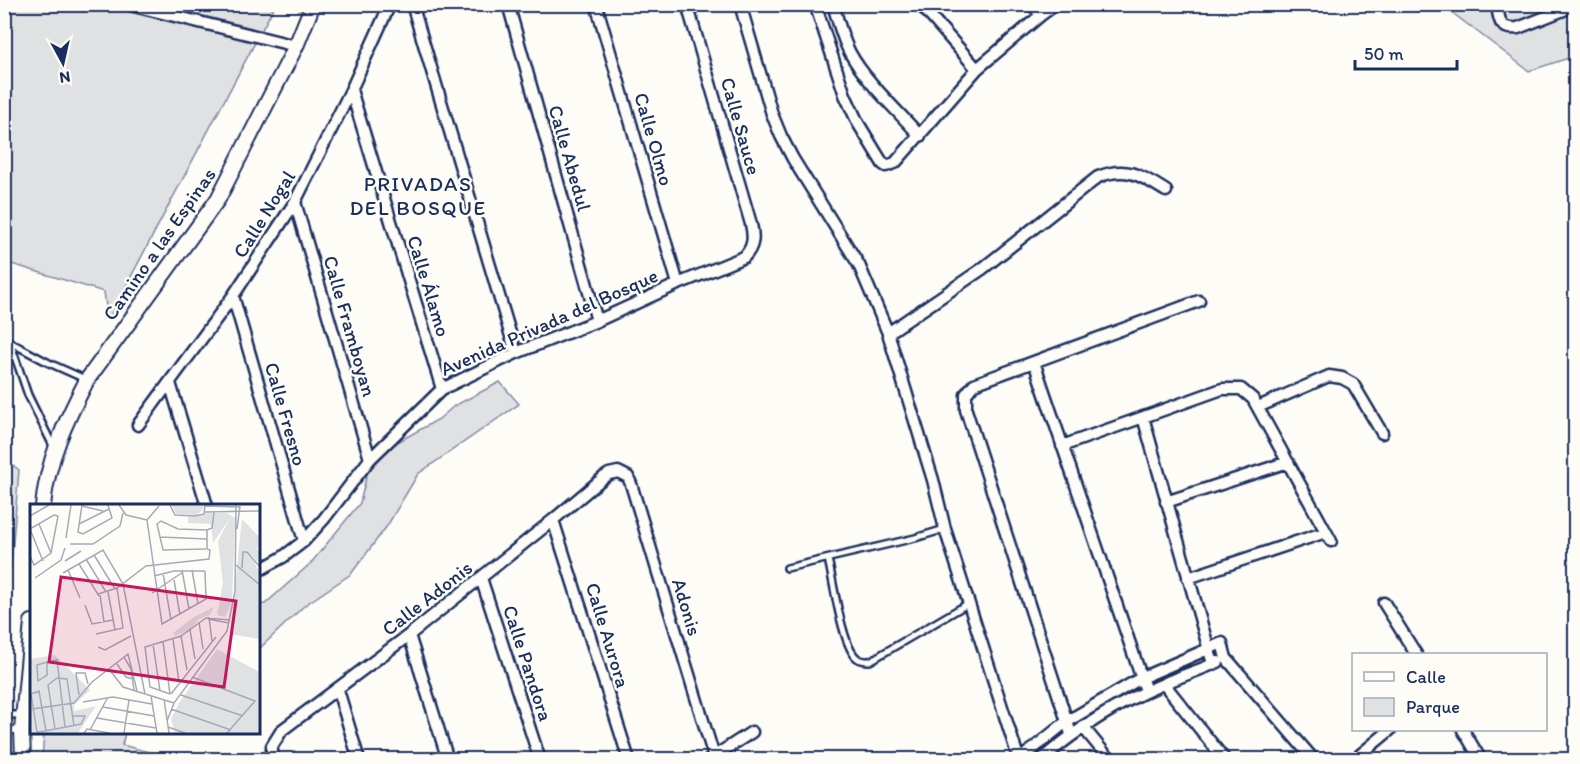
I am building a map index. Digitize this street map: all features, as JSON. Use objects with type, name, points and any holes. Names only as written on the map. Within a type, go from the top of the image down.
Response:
[{"type":"street","points":[[126,4],[296,46]]},
{"type":"street","name":"Camino a las Espinas","points":[[44,504],[54,450],[87,380],[218,199],[296,46],[314,4]]},
{"type":"street","name":"Calle Nogal","points":[[138,425],[233,296],[295,202],[351,90],[390,4]]},
{"type":"street","points":[[412,4],[516,353]]},
{"type":"street","name":"Calle Abedul","points":[[508,4],[597,321]]},
{"type":"street","name":"Calle Olmo","points":[[596,4],[678,284]]},
{"type":"street","name":"Calle Sauce","points":[[687,4],[753,233],[751,247],[744,257]]},
{"type":"street","points":[[740,4],[780,136],[859,265],[888,333],[933,480],[945,529],[1019,759],[1066,722],[1141,678],[1222,643],[1226,658],[1314,759]]},
{"type":"street","points":[[814,4],[845,95],[858,123],[883,164],[891,166],[977,69],[1056,4]]},
{"type":"street","points":[[833,4],[844,40],[858,65],[920,136]]},
{"type":"street","points":[[920,4],[977,69]]},
{"type":"street","points":[[1032,4],[1041,15]]},
{"type":"street","points":[[1497,4],[1502,25],[1511,28],[1518,28],[1575,5]]},
{"type":"street","name":"Calle Álamo","points":[[351,90],[442,389]]},
{"type":"street","points":[[888,333],[982,268],[1098,177],[1132,172],[1166,191]]},
{"type":"street","name":"Calle Framboyan","points":[[295,202],[370,459]]},
{"type":"street","name":"Avenida Privada del Bosque","points":[[260,571],[304,541],[370,459],[442,389],[516,353],[597,321],[744,257]]},
{"type":"street","name":"Calle Fresno","points":[[233,296],[304,541]]},
{"type":"street","points":[[1071,734],[966,410],[966,394],[974,384],[1199,301]]},
{"type":"street","points":[[1034,362],[1146,692]]},
{"type":"street","points":[[1258,407],[1329,376],[1342,378],[1353,384],[1382,432]]},
{"type":"street","points":[[170,383],[206,504]]},
{"type":"street","points":[[1062,446],[1222,389],[1241,389],[1253,399],[1328,537],[1188,578]]},
{"type":"street","points":[[1143,417],[1213,664]]},
{"type":"street","points":[[1166,502],[1287,462]]},
{"type":"street","name":"Calle Adonis","points":[[272,759],[272,746],[282,730],[410,635],[603,478],[618,472]]},
{"type":"street","name":"Adonis","points":[[618,472],[627,477],[631,484],[713,758]]},
{"type":"street","name":"Calle Aurora","points":[[554,520],[629,759]]},
{"type":"street","name":"Calle Pandora","points":[[481,578],[540,759]]},
{"type":"street","points":[[1384,603],[1415,653]]},
{"type":"street","points":[[410,635],[448,759]]},
{"type":"street","points":[[23,759],[22,730],[30,643]]},
{"type":"street","points":[[1041,759],[1071,734],[1146,692],[1226,658]]},
{"type":"street","points":[[1164,684],[1226,759]]},
{"type":"street","points":[[338,690],[359,759]]},
{"type":"street","points":[[1083,727],[1110,759]]},
{"type":"street","points":[[1354,759],[1388,731]]},
{"type":"street","points":[[1464,731],[1481,759]]},
{"type":"street","points":[[713,758],[752,732]]},
{"type":"lane","points":[[7,341],[87,380]]},
{"type":"lane","points":[[7,341],[28,395],[54,450]]},
{"type":"lane","points":[[787,568],[945,529]]},
{"type":"lane","points":[[828,559],[846,643],[856,658],[863,661],[870,661],[969,603]]},
{"type":"lane","points":[[4,715],[23,715]]},
{"type":"lane","points":[[4,731],[22,730]]},
{"type":"green space","points":[[4,5],[275,5],[108,320],[104,292],[5,262]]},
{"type":"green space","points":[[1442,5],[1575,5],[1575,56],[1529,71]]},
{"type":"green space","points":[[500,382],[519,404],[418,474],[387,526],[351,574],[305,605],[260,648],[260,605],[265,604],[311,563],[360,503],[371,457],[439,419],[454,406]]},
{"type":"green space","points":[[5,459],[19,470],[5,637]]},
{"type":"green space","points":[[44,734],[125,734],[122,745],[153,753],[153,759],[42,759]]},
{"type":"district","name":"PRIVADAS DEL BOSQUE","points":[[418,196]]}]
